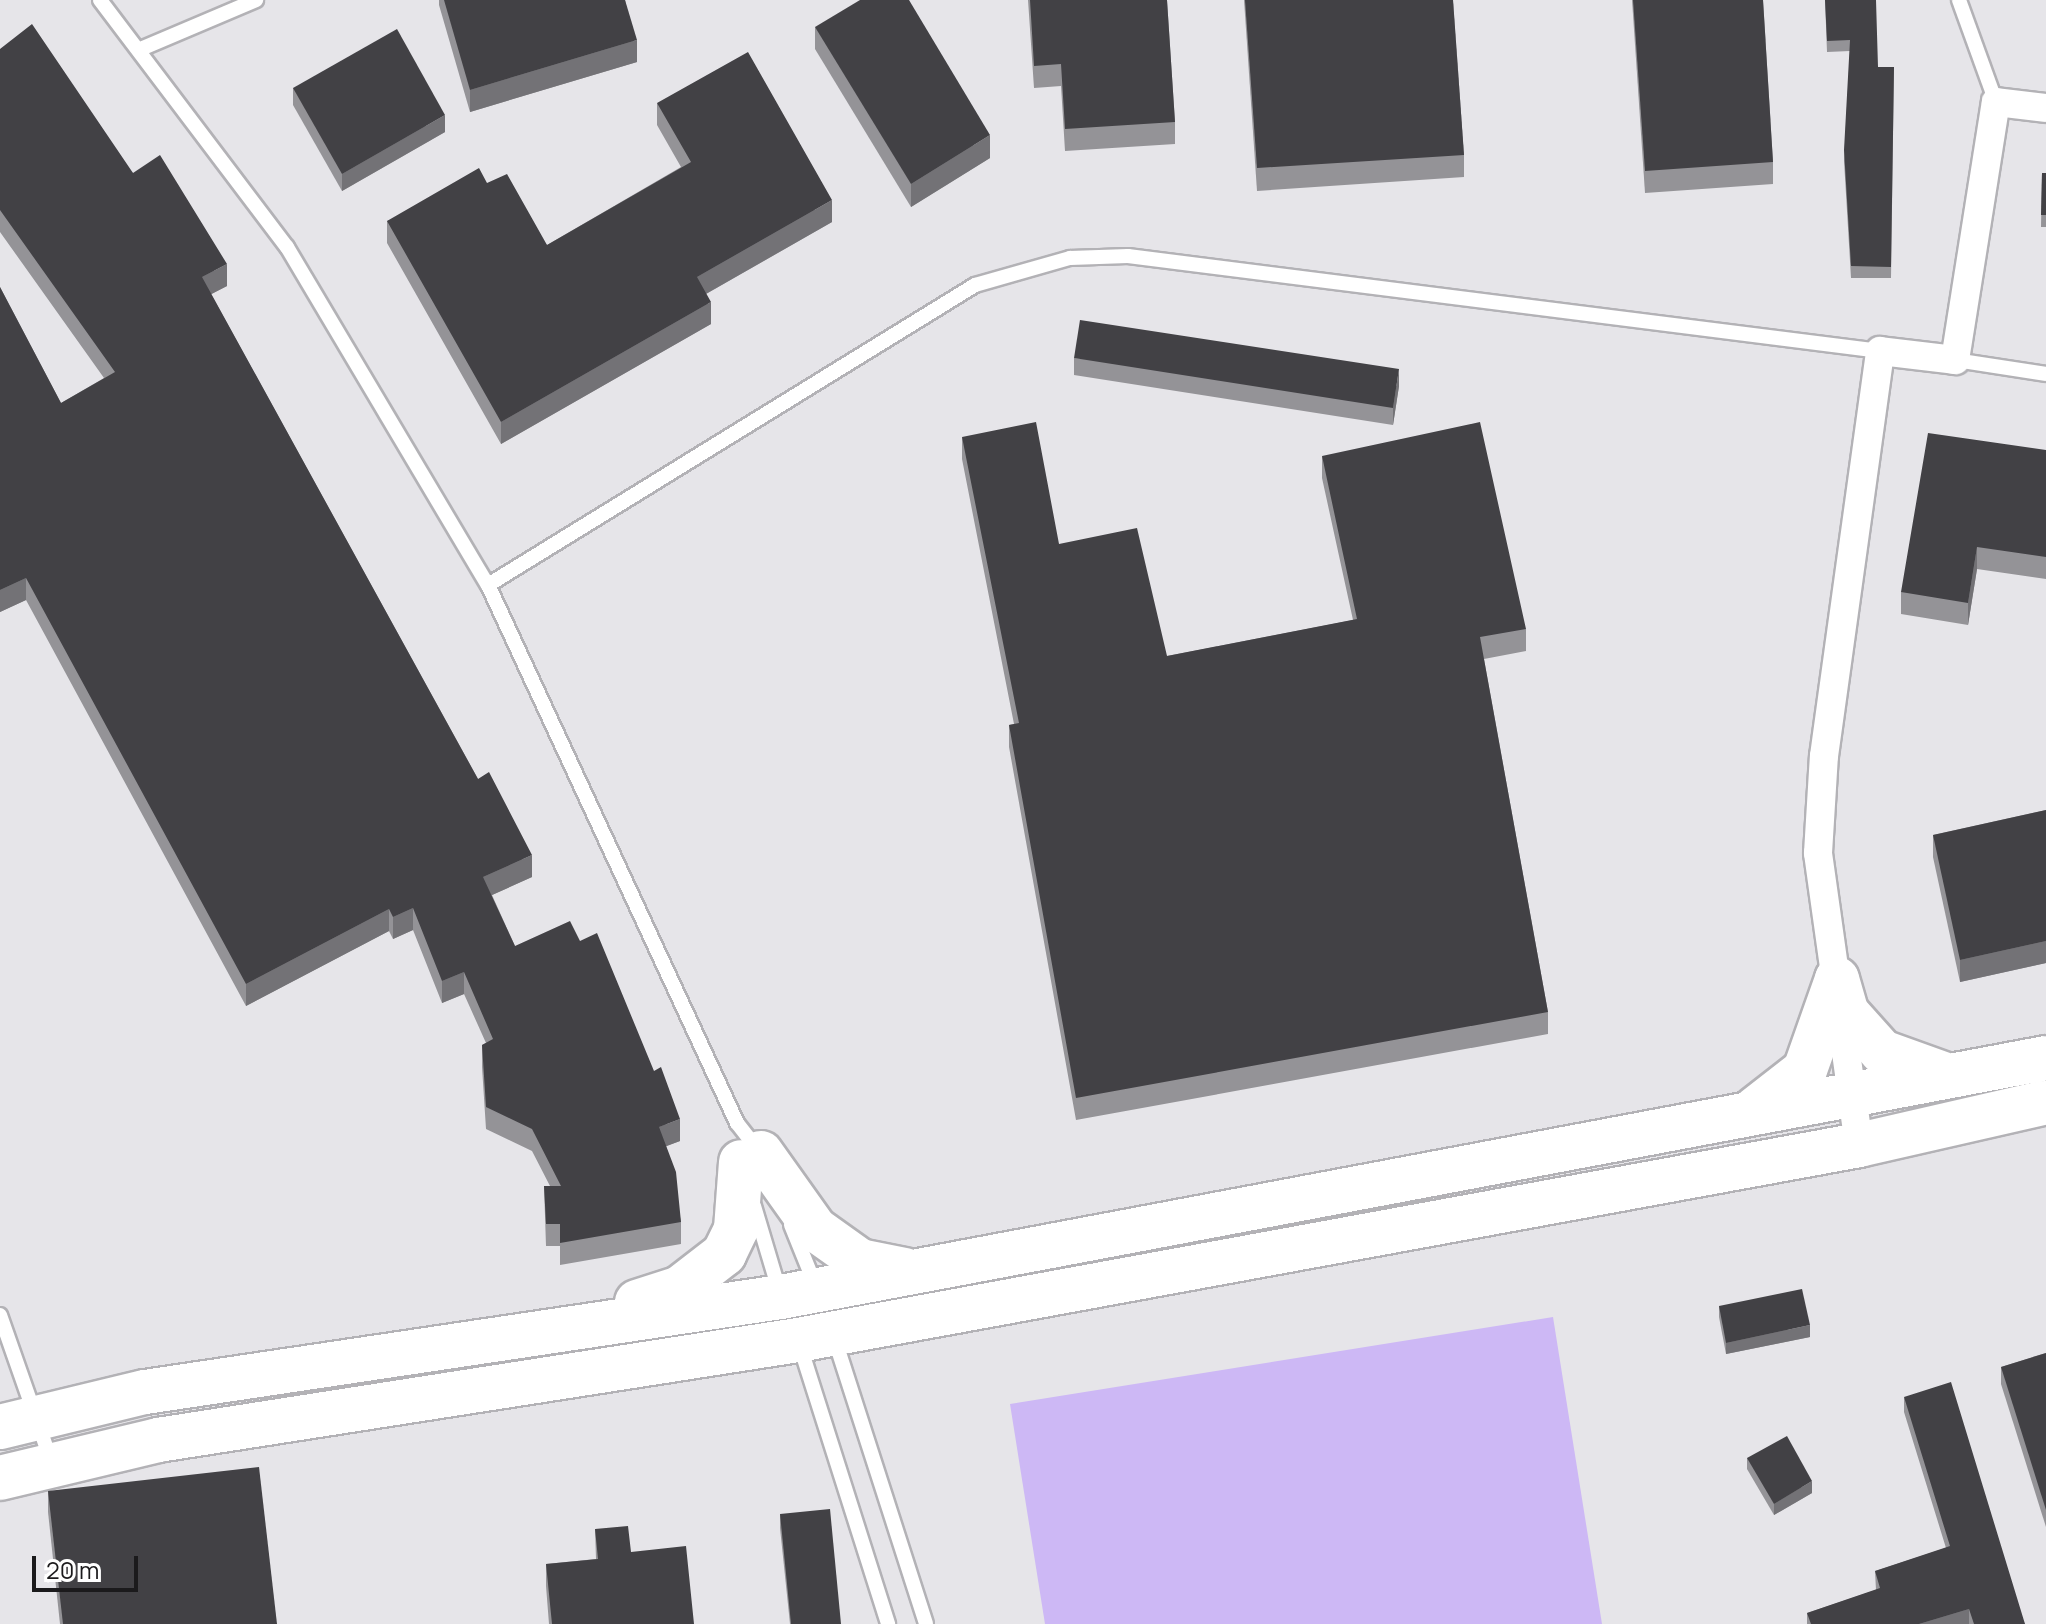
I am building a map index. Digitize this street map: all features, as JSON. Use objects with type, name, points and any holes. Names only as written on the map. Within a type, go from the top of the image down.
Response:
[{"type":"main road","points":[[1837,979],[1847,1013],[1882,1052],[1906,1066],[1953,1076]]},
{"type":"main road","points":[[1749,1113],[1805,1070],[1837,979]]},
{"type":"main road","points":[[0,1478],[52,1464],[364,1406],[582,1379],[807,1315],[911,1271],[2046,1058]]},
{"type":"main road","points":[[18,1421],[145,1392],[580,1330],[807,1315],[1859,1145],[2046,1102]]},
{"type":"main road","points":[[746,1146],[815,1229],[860,1261],[911,1271]]},
{"type":"main road","points":[[580,1330],[710,1272],[736,1229],[746,1146]]},
{"type":"main road","points":[[580,1330],[582,1379]]},
{"type":"street","points":[[1859,1145],[1818,853],[1824,756],[1880,351],[1955,360],[1996,102],[2046,108]]},
{"type":"lane","points":[[100,0],[143,48],[287,247],[488,585],[746,1146],[807,1315],[926,1624]]},
{"type":"lane","points":[[143,48],[256,0]]},
{"type":"lane","points":[[1959,0],[1996,102]]},
{"type":"lane","points":[[488,585],[975,285],[1070,258],[1128,256],[1880,351]]},
{"type":"lane","points":[[1955,360],[2046,374]]},
{"type":"lane","points":[[746,1146],[807,1315],[888,1624]]},
{"type":"lane","points":[[0,1315],[18,1421],[52,1464]]},
{"type":"shaded area","points":[[1553,1317],[1602,1624],[1045,1624],[1010,1404]]},
{"type":"building","points":[[444,0],[625,0],[637,40],[470,90]]},
{"type":"building","points":[[860,0],[909,0],[990,135],[911,184],[815,27]]},
{"type":"building","points":[[1030,0],[1167,0],[1175,122],[1065,129],[1061,64],[1034,66]]},
{"type":"building","points":[[1245,0],[1453,0],[1464,155],[1257,168]]},
{"type":"building","points":[[1633,0],[1763,0],[1773,162],[1645,171]]},
{"type":"building","points":[[1825,0],[1876,0],[1878,67],[1894,67],[1891,267],[1851,266],[1844,150],[1850,40],[1827,41]]},
{"type":"building","points":[[32,24],[133,173],[160,155],[227,264],[202,277],[478,779],[489,772],[532,855],[483,877],[515,946],[570,921],[580,941],[597,933],[654,1071],[661,1067],[680,1119],[659,1127],[676,1172],[681,1222],[560,1243],[560,1224],[546,1224],[544,1186],[561,1186],[532,1129],[486,1107],[482,1045],[493,1039],[464,972],[442,981],[413,908],[393,917],[389,909],[246,984],[26,578],[0,590],[0,287],[61,403],[115,372],[0,210],[0,49]]},
{"type":"building","points":[[397,29],[445,115],[342,174],[293,88]]},
{"type":"building","points":[[748,52],[832,200],[697,277],[711,302],[501,422],[387,221],[479,168],[487,183],[507,174],[547,245],[691,162],[657,103]]},
{"type":"building","points":[[2042,173],[2046,173],[2046,215],[2041,215]]},
{"type":"building","points":[[1080,320],[1399,369],[1393,408],[1074,358]]},
{"type":"building","points":[[1036,422],[1059,544],[1137,528],[1167,656],[1357,619],[1322,456],[1480,422],[1526,629],[1480,637],[1548,1012],[1076,1098],[1009,725],[1019,723],[962,437]]},
{"type":"building","points":[[1928,433],[2046,450],[2046,557],[1977,547],[1968,603],[1901,592]]},
{"type":"building","points":[[2046,810],[2046,941],[1960,960],[1933,835]]},
{"type":"building","points":[[1802,1289],[1810,1325],[1726,1343],[1719,1306]]},
{"type":"building","points":[[2046,1353],[2046,1510],[2001,1367]]},
{"type":"building","points":[[1951,1382],[2025,1624],[1974,1624],[1969,1609],[1919,1624],[1811,1624],[1807,1613],[1880,1588],[1875,1571],[1950,1546],[1904,1397]]},
{"type":"building","points":[[1787,1436],[1812,1481],[1774,1504],[1747,1458]]},
{"type":"building","points":[[259,1467],[277,1624],[63,1624],[48,1491]]},
{"type":"building","points":[[830,1509],[841,1624],[791,1624],[780,1514]]},
{"type":"building","points":[[628,1526],[631,1552],[686,1546],[694,1624],[552,1624],[546,1564],[598,1559],[595,1529]]}]
